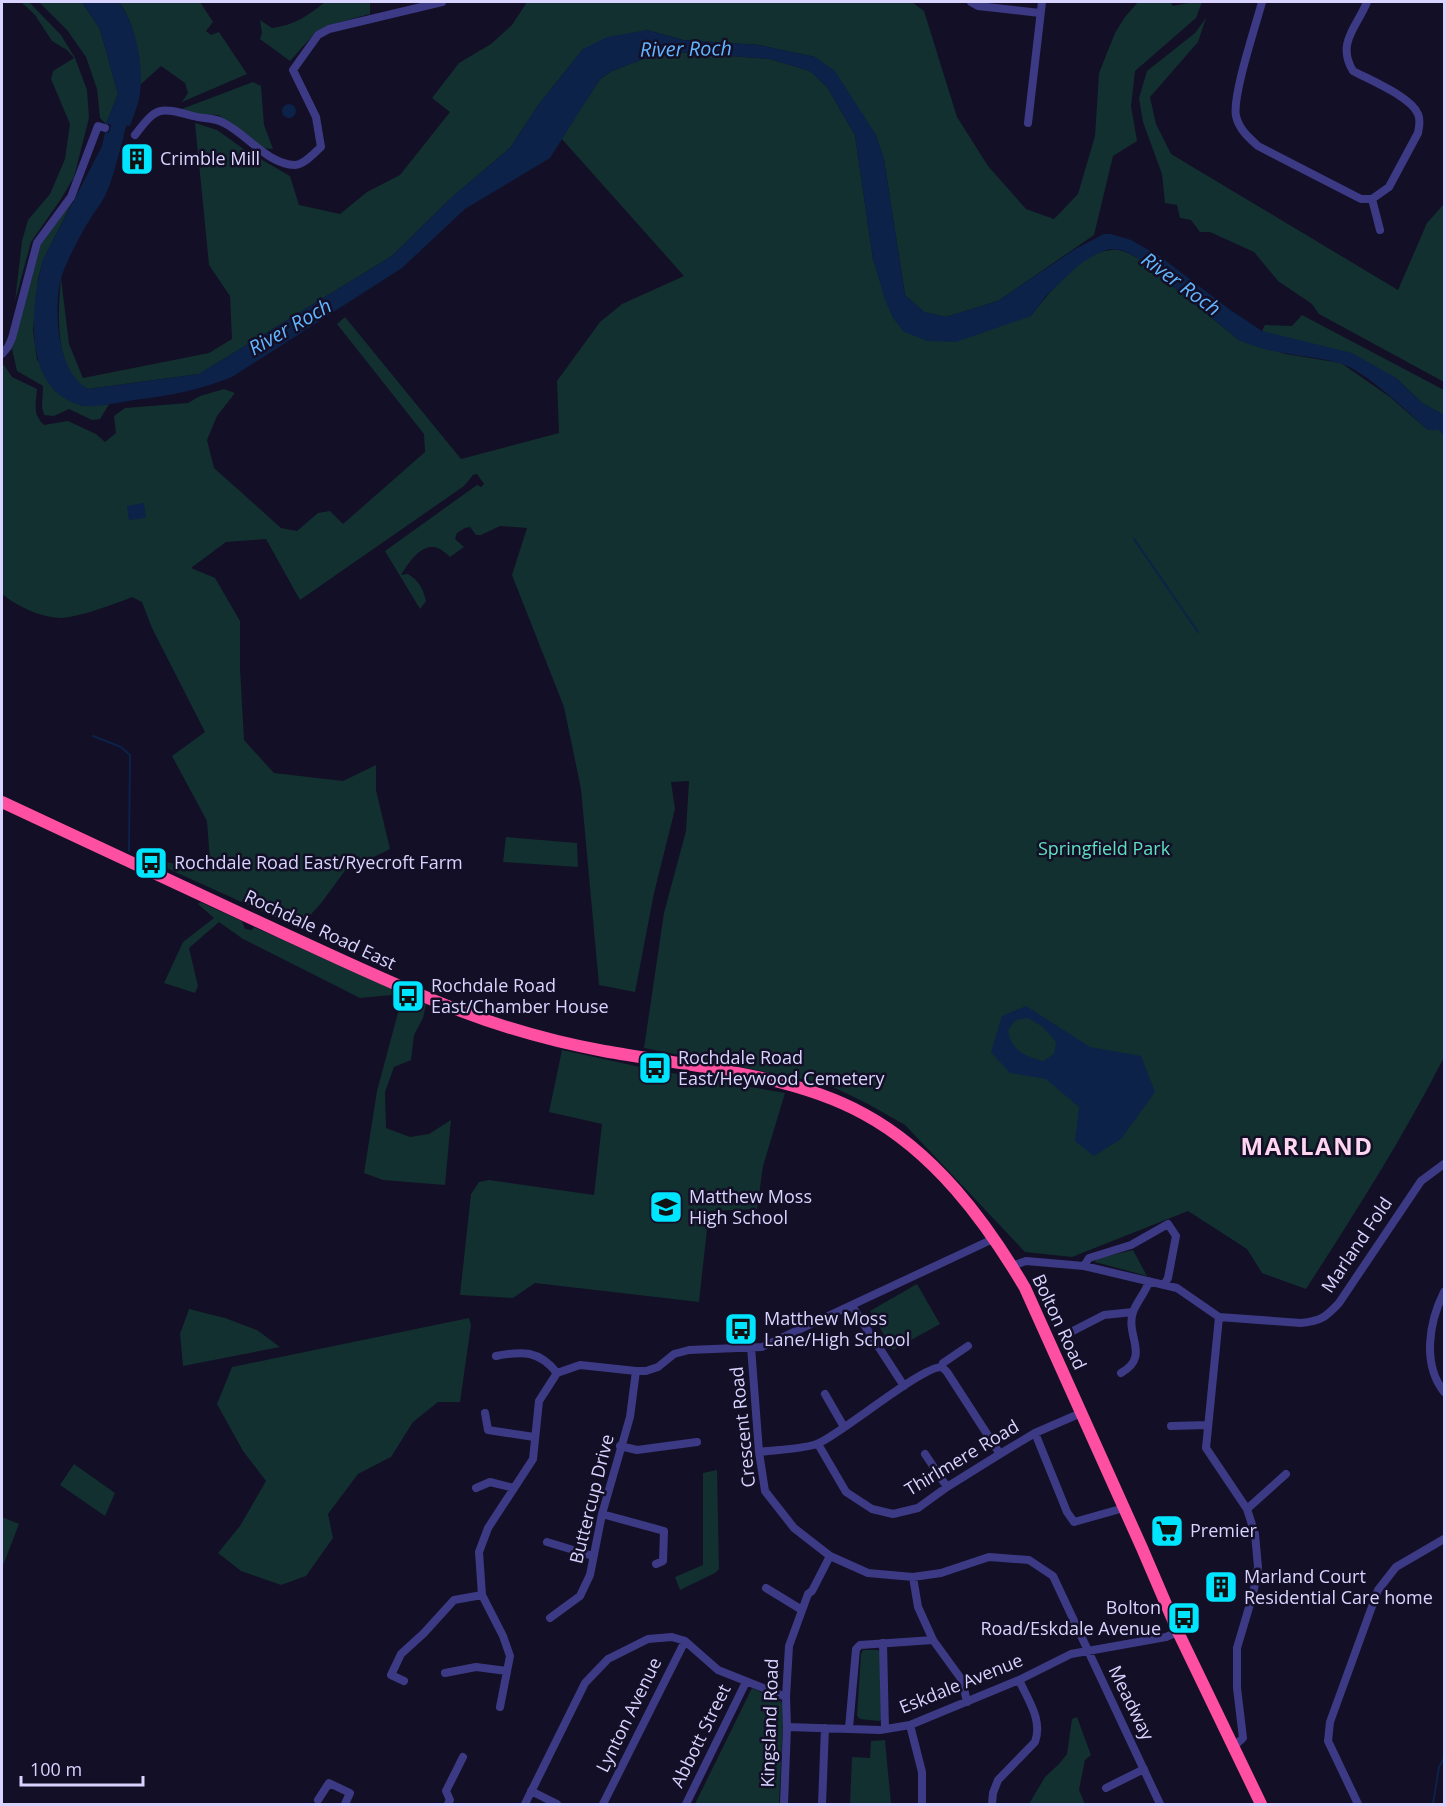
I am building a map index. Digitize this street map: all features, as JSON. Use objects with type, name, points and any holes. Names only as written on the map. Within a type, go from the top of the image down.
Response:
[{"type":"highway","name":"Rochdale Road East","points":[[2,802],[388,982],[460,1011],[568,1044],[635,1056]]},
{"type":"highway","name":"Bolton Road","points":[[635,1056],[791,1086],[833,1099],[896,1134],[925,1158],[953,1187],[993,1239],[1025,1287],[1178,1632],[1261,1804]]},
{"type":"street","points":[[135,135],[147,118],[165,109],[198,118],[221,121],[236,129],[267,156],[294,165],[300,164],[321,147],[316,117],[293,70],[318,35],[329,29],[442,2]]},
{"type":"street","points":[[971,2],[978,6],[1040,13]]},
{"type":"street","points":[[1028,123],[1042,2]]},
{"type":"street","points":[[1262,2],[1235,103],[1239,126],[1246,136],[1258,146],[1361,199],[1372,199],[1389,187],[1418,134],[1420,124],[1419,115],[1407,100],[1353,71],[1348,63],[1346,42],[1367,2]]},
{"type":"street","points":[[2,354],[12,338],[37,243],[71,197],[98,126],[105,129]]},
{"type":"street","points":[[1372,199],[1380,231]]},
{"type":"street","name":"Marland Fold","points":[[1219,1317],[1301,1323],[1323,1318],[1339,1303],[1421,1181],[1444,1164]]},
{"type":"street","points":[[1084,1266],[1089,1258],[1131,1245],[1168,1224],[1176,1236],[1168,1278],[1164,1285]]},
{"type":"street","points":[[500,1707],[510,1656],[482,1595],[479,1552],[488,1528],[533,1459],[539,1401],[557,1373],[580,1365],[636,1371],[658,1367],[674,1353],[689,1350],[762,1347],[993,1239]]},
{"type":"street","points":[[1012,1266],[1026,1261],[1084,1266],[1149,1281],[1177,1288],[1219,1317],[1206,1448],[1247,1509],[1255,1534],[1258,1567],[1253,1594],[1237,1648],[1237,1688],[1243,1738],[1232,1748]]},
{"type":"street","points":[[1127,1371],[1136,1360],[1137,1350],[1132,1334],[1133,1312],[1149,1281]]},
{"type":"street","points":[[1444,1292],[1433,1324],[1430,1349],[1431,1366],[1444,1392]]},
{"type":"street","points":[[852,1306],[904,1386]]},
{"type":"street","points":[[1069,1334],[1104,1315],[1133,1312]]},
{"type":"street","points":[[942,1367],[943,1363],[968,1346]]},
{"type":"street","name":"Crescent Road","points":[[752,1347],[759,1452],[765,1491],[794,1528],[830,1556],[868,1573],[913,1577],[941,1573],[989,1557],[1029,1560],[1053,1576],[1087,1650]]},
{"type":"street","points":[[496,1356],[512,1353],[538,1355],[557,1373]]},
{"type":"street","points":[[759,1452],[818,1444],[904,1386],[934,1368],[942,1367],[948,1372],[999,1454]]},
{"type":"street","name":"Buttercup Drive","points":[[550,1618],[580,1596],[590,1575],[602,1514],[630,1417],[636,1371]]},
{"type":"street","points":[[825,1394],[844,1427]]},
{"type":"street","points":[[485,1413],[488,1430],[534,1437]]},
{"type":"street","name":"Thirlmere Road","points":[[818,1444],[846,1492],[872,1509],[893,1514],[918,1508],[947,1487],[1035,1433],[1081,1413]]},
{"type":"street","points":[[1172,1426],[1208,1425]]},
{"type":"street","points":[[1035,1433],[1067,1512],[1074,1522],[1124,1508]]},
{"type":"street","points":[[620,1446],[637,1450],[697,1442]]},
{"type":"street","points":[[925,1454],[947,1487]]},
{"type":"street","points":[[1247,1509],[1286,1474]]},
{"type":"street","points":[[476,1488],[490,1482],[514,1488]]},
{"type":"street","points":[[602,1514],[664,1531],[663,1561],[656,1564]]},
{"type":"street","points":[[1358,1804],[1328,1742],[1330,1722],[1378,1590],[1396,1567],[1444,1539]]},
{"type":"street","points":[[547,1542],[593,1556]]},
{"type":"street","name":"Kingsland Road","points":[[784,1804],[789,1646],[808,1594],[812,1592],[830,1556]]},
{"type":"street","points":[[913,1577],[918,1607],[933,1640],[962,1680],[967,1702]]},
{"type":"street","points":[[766,1588],[802,1610]]},
{"type":"street","points":[[404,1681],[391,1675],[401,1654],[454,1600],[482,1595]]},
{"type":"street","name":"Eskdale Avenue","points":[[787,1726],[885,1729],[910,1725],[1019,1680],[1071,1654],[1166,1637],[1178,1632]]},
{"type":"street","points":[[525,1804],[585,1683],[608,1659],[648,1639],[672,1637],[685,1641],[718,1670],[786,1697]]},
{"type":"street","points":[[849,1728],[856,1649],[864,1644],[933,1640]]},
{"type":"street","name":"Lynton Avenue","points":[[603,1804],[685,1641]]},
{"type":"street","points":[[883,1643],[885,1729]]},
{"type":"street","name":"Meadway","points":[[1087,1650],[1160,1804]]},
{"type":"street","points":[[445,1673],[476,1667],[507,1671]]},
{"type":"street","points":[[993,1804],[993,1793],[998,1780],[1035,1742],[1038,1735],[1037,1719],[1019,1680]]},
{"type":"street","name":"Abbott Street","points":[[686,1804],[746,1682]]},
{"type":"street","points":[[910,1725],[922,1772],[922,1804]]},
{"type":"street","points":[[822,1804],[825,1728]]},
{"type":"street","points":[[448,1804],[450,1800],[447,1791],[463,1757]]},
{"type":"street","name":"Meadway","points":[[1106,1788],[1144,1769]]},
{"type":"street","points":[[318,1800],[329,1783],[350,1793],[345,1804]]},
{"type":"street","points":[[531,1791],[557,1804]]},
{"type":"green space","points":[[21,2],[29,2],[61,35],[75,58],[87,90],[89,118],[74,177],[31,242],[15,301],[22,241],[28,220],[50,194],[65,159],[70,124],[51,79],[53,71],[74,58],[67,50],[52,41],[35,15]]},
{"type":"green space","points":[[39,2],[82,2],[100,29],[118,94],[106,124],[100,118],[97,89],[86,57],[67,30]]},
{"type":"green space","points":[[119,2],[200,2],[213,22],[206,31],[211,35],[219,32],[247,74],[182,102],[188,93],[185,83],[161,66],[139,86],[136,42],[125,11]]},
{"type":"green space","points":[[325,2],[370,2],[370,14],[329,25],[315,33],[290,61],[260,39],[262,33],[260,20],[272,28],[287,25],[307,16]]},
{"type":"green space","points":[[527,2],[912,2],[924,11],[957,117],[988,166],[1026,209],[1054,219],[1078,194],[1095,136],[1099,73],[1115,33],[1125,17],[1138,2],[1170,2],[1173,6],[1202,2],[1196,18],[1135,71],[1131,106],[1137,141],[1113,156],[1094,235],[998,301],[946,317],[924,312],[905,295],[884,160],[876,135],[815,57],[759,45],[683,40],[647,30],[583,49],[539,104],[510,148],[451,198],[392,256],[199,374],[88,389],[77,380],[63,355],[60,339],[61,278],[69,344],[83,378],[209,353],[232,339],[230,296],[209,265],[195,123],[217,130],[245,150],[290,176],[299,205],[340,214],[367,192],[400,175],[450,112],[432,98],[459,63],[491,44],[512,25]]},
{"type":"green space","points":[[1206,18],[1198,42],[1150,97],[1156,124],[1171,154],[1398,290],[1427,223],[1444,204],[1444,382],[1319,314],[1312,304],[1278,281],[1254,252],[1210,232],[1200,232],[1191,220],[1180,218],[1177,205],[1165,203],[1162,174],[1143,122],[1139,98],[1147,71],[1195,33]]},
{"type":"green space","name":"Springfield Park","points":[[678,52],[770,59],[810,71],[827,87],[855,135],[873,259],[893,318],[1031,316],[1056,286],[1078,265],[1101,252],[1119,250],[1138,258],[1239,340],[1286,354],[1341,363],[1390,397],[1428,430],[1439,430],[1444,435],[1444,1057],[1395,1146],[1306,1289],[1262,1273],[1247,1249],[1188,1211],[1072,1257],[1025,1252],[905,1125],[868,1104],[827,1084],[644,1048],[664,913],[686,831],[689,781],[671,782],[675,809],[654,893],[635,992],[599,985],[581,789],[564,707],[512,575],[527,528],[500,526],[476,535],[470,527],[465,528],[457,533],[455,539],[464,547],[450,557],[438,548],[426,548],[421,551],[411,560],[401,575],[408,574],[418,582],[422,589],[426,601],[420,609],[385,551],[477,485],[481,487],[484,484],[477,474],[473,475],[464,486],[300,600],[266,539],[226,542],[191,568],[215,578],[240,621],[244,740],[274,773],[343,781],[376,765],[376,790],[390,849],[367,859],[352,861],[322,902],[299,928],[162,866],[167,862],[201,870],[210,861],[207,821],[172,756],[205,732],[152,628],[142,602],[132,597],[86,613],[61,618],[45,616],[30,610],[2,594],[2,366],[4,365],[12,377],[37,389],[36,413],[44,425],[68,421],[96,434],[105,442],[116,433],[114,416],[125,408],[188,403],[200,396],[224,389],[235,393],[217,416],[207,440],[214,468],[281,528],[297,531],[318,513],[330,511],[343,524],[425,452],[424,434],[337,324],[345,317],[461,459],[559,433],[557,381],[600,322],[622,304],[684,276],[561,138],[600,79],[612,71],[643,59]]},
{"type":"green space","points":[[253,82],[261,86],[264,125],[273,149],[262,148],[237,127],[218,115],[191,114],[179,110]]},
{"type":"green space","points":[[73,201],[43,260],[38,279],[33,330],[37,360],[82,406],[110,403],[100,419],[92,420],[69,409],[54,416],[44,415],[43,386],[17,371],[12,349],[39,247]]},
{"type":"green space","points":[[1302,315],[1444,390],[1444,415],[1422,403],[1396,378],[1262,331],[1265,325],[1292,326]]},
{"type":"green space","points":[[506,837],[577,843],[578,867],[503,862]]},
{"type":"green space","points":[[200,902],[242,921],[245,929],[252,930],[254,927],[426,1004],[423,1018],[414,1035],[411,1060],[394,1067],[385,1092],[386,1128],[410,1137],[429,1134],[451,1120],[445,1185],[383,1180],[364,1173],[377,1091],[403,994],[360,998],[243,939],[219,922],[189,948],[198,986],[195,993],[164,983],[183,942],[214,918],[198,904]]},
{"type":"green space","points":[[562,1050],[645,1068],[785,1093],[763,1166],[757,1209],[709,1211],[699,1302],[535,1283],[513,1298],[460,1295],[471,1194],[479,1182],[489,1180],[594,1195],[602,1124],[549,1112]]},
{"type":"green space","points":[[1133,1250],[1147,1276],[1095,1262],[1096,1259]]},
{"type":"green space","points":[[917,1284],[940,1324],[893,1350],[870,1311]]},
{"type":"green space","points":[[189,1309],[225,1318],[257,1330],[280,1347],[183,1366],[180,1334]]},
{"type":"green space","points":[[469,1318],[471,1325],[460,1402],[438,1402],[413,1422],[391,1457],[358,1474],[328,1514],[333,1538],[306,1576],[281,1585],[241,1571],[218,1553],[240,1526],[266,1481],[243,1451],[217,1404],[232,1367]]},
{"type":"green space","points":[[74,1464],[115,1493],[105,1516],[60,1485]]},
{"type":"green space","points":[[717,1470],[719,1569],[680,1590],[675,1577],[703,1565],[703,1473]]},
{"type":"green space","points":[[2,1517],[19,1524],[2,1568]]},
{"type":"green space","points":[[863,1650],[878,1650],[881,1653],[882,1719],[879,1721],[860,1719],[857,1716]]},
{"type":"green space","points":[[752,1688],[784,1703],[779,1804],[695,1804]]},
{"type":"green space","points":[[1077,1717],[1091,1755],[1085,1760],[1079,1790],[1085,1804],[1029,1804],[1045,1777],[1067,1754],[1072,1719]]},
{"type":"green space","points":[[885,1740],[891,1804],[850,1804],[852,1757],[870,1758],[871,1741]]},
{"type":"water","points":[[82,2],[119,2],[131,23],[138,49],[141,87],[130,126],[106,124],[118,94],[100,29]]},
{"type":"water","points":[[647,30],[683,40],[759,45],[815,57],[835,71],[876,135],[884,160],[905,295],[924,312],[946,317],[998,301],[1075,249],[1104,234],[1111,234],[1131,240],[1161,257],[1262,331],[1352,353],[1396,378],[1422,403],[1444,415],[1444,435],[1439,430],[1428,430],[1385,392],[1349,367],[1326,360],[1263,349],[1239,340],[1138,258],[1122,250],[1109,249],[1080,264],[1046,296],[1031,316],[956,342],[928,341],[904,332],[893,318],[885,300],[873,259],[855,135],[827,87],[810,71],[770,59],[678,52],[643,59],[612,71],[600,79],[550,158],[465,209],[402,268],[232,377],[184,392],[92,406],[80,405],[61,396],[48,382],[39,364],[34,321],[35,299],[43,260],[102,146],[105,132],[124,136],[107,191],[82,233],[63,273],[57,307],[64,355],[78,381],[88,389],[199,374],[392,256],[451,198],[510,148],[539,104],[583,49],[607,37]]},
{"type":"water","points":[[289,104],[294,106],[296,111],[294,116],[289,118],[284,116],[282,111],[284,106]]},
{"type":"water","points":[[144,503],[146,518],[129,520],[127,506]]},
{"type":"water","points":[[1026,1006],[1090,1047],[1141,1056],[1155,1092],[1121,1139],[1094,1156],[1075,1141],[1079,1107],[1046,1079],[1010,1073],[991,1052],[1002,1016]],"holes":[[[1028,1018],[1043,1027],[1056,1042],[1054,1054],[1043,1061],[1030,1057],[1015,1047],[1008,1030],[1016,1020]]]},
{"type":"waterway","name":"River Roch","points":[[111,154],[123,108]]},
{"type":"waterway","points":[[1134,539],[1198,632]]},
{"type":"waterway","points":[[93,736],[121,747],[130,755],[129,851]]},
{"type":"waterway","points":[[1433,1804],[1439,1767],[1444,1758]]},
{"type":"place","name":"Crimble Mill","points":[[137,159]]},
{"type":"place","name":"Rochdale Road East/Ryecroft Farm","points":[[151,863]]},
{"type":"place","name":"Rochdale Road East/Chamber House","points":[[408,996]]},
{"type":"place","name":"Rochdale Road East/Heywood Cemetery","points":[[655,1068]]},
{"type":"place","name":"Matthew Moss High School","points":[[666,1207]]},
{"type":"place","name":"Matthew Moss Lane/High School","points":[[741,1329]]},
{"type":"place","name":"Premier","points":[[1167,1531]]},
{"type":"place","name":"Marland Court Residential Care home","points":[[1221,1587]]},
{"type":"place","name":"Bolton Road/Eskdale Avenue","points":[[1184,1618]]},
{"type":"district","name":"MARLAND","points":[[1307,1147]]}]
